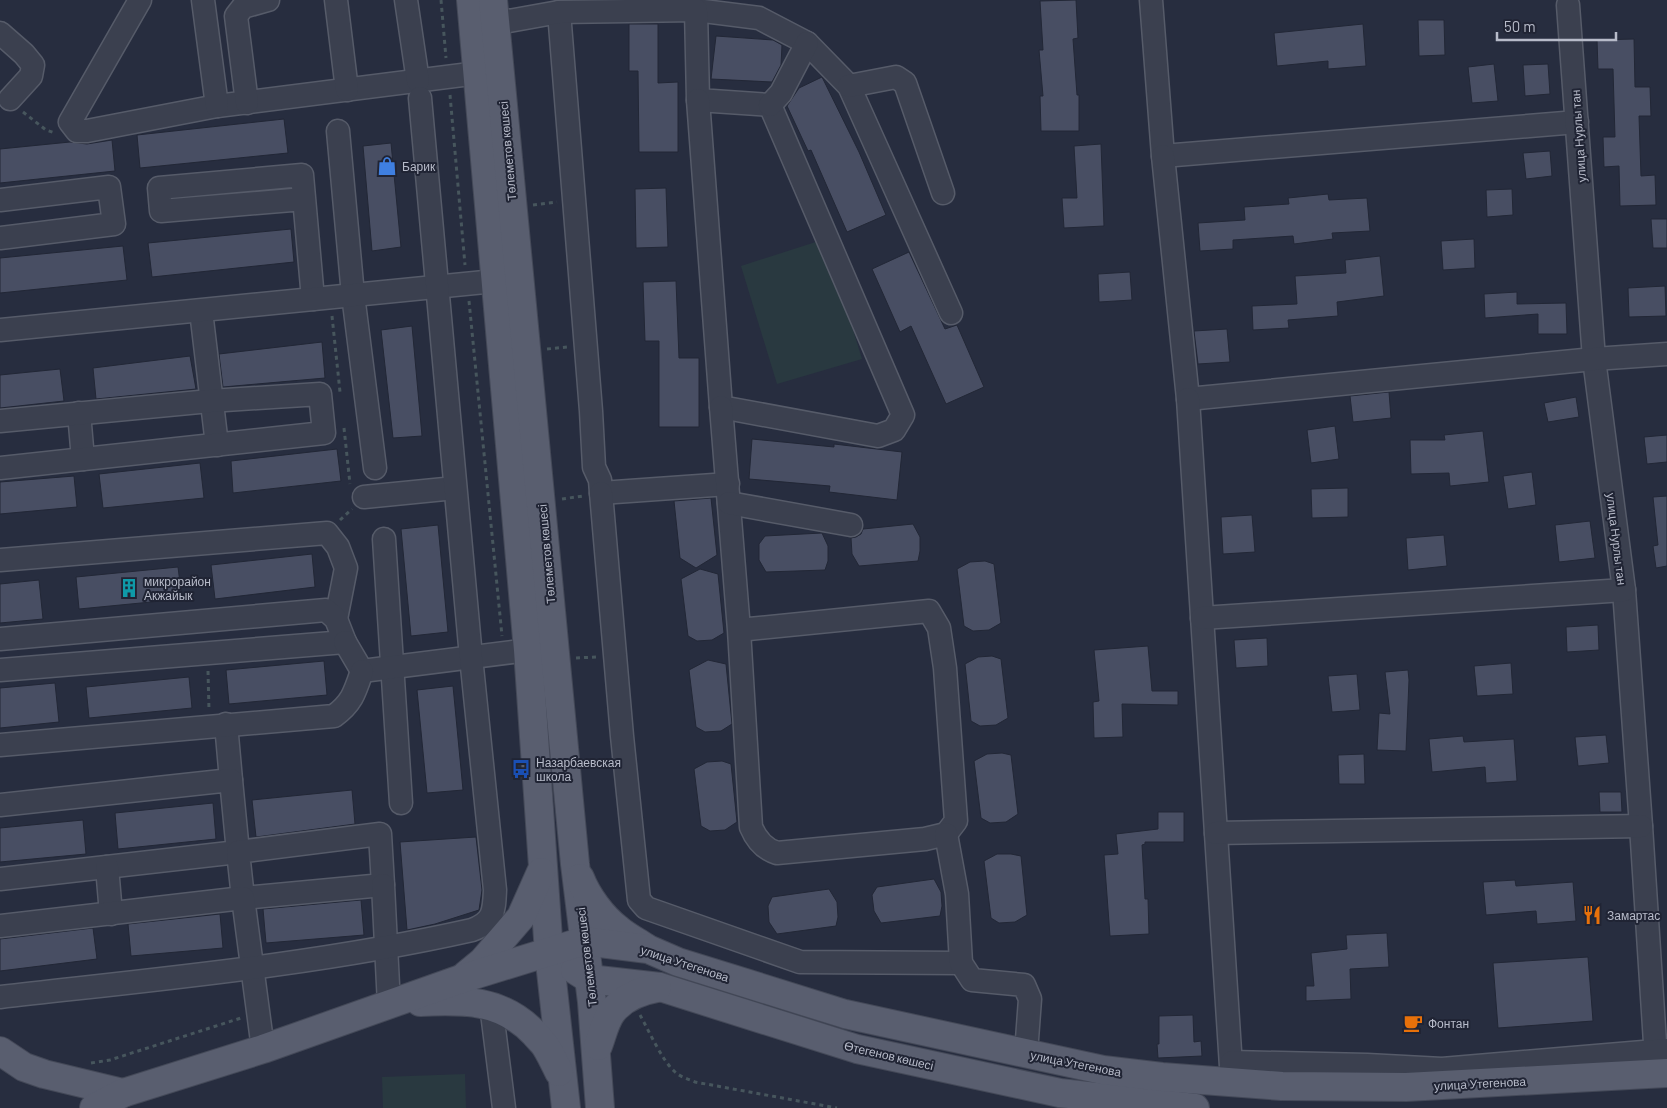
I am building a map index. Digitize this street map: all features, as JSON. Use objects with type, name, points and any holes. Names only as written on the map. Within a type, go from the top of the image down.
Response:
[{"type":"main road","name":"Төлеметов көшесі","points":[[472,0],[489,72],[589,978],[600,1108]]},
{"type":"main road","name":"Төлеметов көшесі","points":[[494,9],[489,72],[495,281],[516,652],[543,868],[549,953],[566,1096]]},
{"type":"main road","points":[[575,864],[584,889],[597,907],[617,929],[648,949]]},
{"type":"main road","points":[[94,1108],[122,1093],[263,1049],[460,979],[483,961],[521,917],[543,868]]},
{"type":"main road","name":"улица Утегенова","points":[[460,979],[584,941],[648,949],[678,962],[845,1014],[1103,1070],[1162,1077],[1232,1072],[1282,1086],[1406,1087],[1662,1062]]},
{"type":"main road","points":[[549,953],[589,978]]},
{"type":"main road","name":"Өтегенов көшесі","points":[[589,978],[660,987],[857,1049],[1060,1093],[1195,1108]]},
{"type":"main road","points":[[596,1050],[611,1013],[640,991],[660,987]]},
{"type":"main road","points":[[392,1003],[454,1001],[491,1005],[510,1014],[525,1024],[546,1046],[566,1096]]},
{"type":"main road","points":[[0,1051],[24,1067],[44,1074],[122,1093]]},
{"type":"street","points":[[140,0],[70,122],[77,130],[87,130],[217,106],[347,90],[419,89],[448,77],[489,72]]},
{"type":"street","points":[[203,0],[217,106]]},
{"type":"street","points":[[247,103],[236,16],[243,7],[268,0]]},
{"type":"street","points":[[336,0],[347,90]]},
{"type":"street","points":[[0,997],[252,969],[386,948],[472,930],[483,926],[491,917],[495,890],[471,657],[419,89],[406,0]]},
{"type":"street","points":[[1151,0],[1163,156],[1188,399],[1232,1072]]},
{"type":"street","name":"улица Нурлы тан","points":[[1568,5],[1594,359],[1624,590],[1641,826],[1662,1062]]},
{"type":"street","points":[[494,9],[509,21],[559,12],[696,10],[759,18],[807,43],[849,86],[951,313]]},
{"type":"street","points":[[696,10],[698,100],[739,630],[751,827],[763,845],[770,851],[777,853],[925,839],[946,834],[956,821],[946,686],[939,628],[929,611],[739,630]]},
{"type":"street","points":[[559,12],[594,467],[600,480],[639,900],[646,908],[800,962],[961,963]]},
{"type":"street","points":[[0,33],[24,54],[33,65],[31,76],[10,98]]},
{"type":"street","points":[[770,105],[781,93],[807,43]]},
{"type":"street","points":[[849,86],[896,77],[905,83],[942,193]]},
{"type":"street","points":[[698,100],[770,105]]},
{"type":"street","points":[[721,407],[878,436],[894,430],[903,415],[770,105]]},
{"type":"street","points":[[1163,156],[1577,122]]},
{"type":"street","points":[[338,131],[353,294],[375,468]]},
{"type":"street","points":[[304,199],[161,212],[159,188],[302,175],[304,199],[322,298]]},
{"type":"street","points":[[0,200],[109,187],[114,224],[0,238]]},
{"type":"street","points":[[0,330],[495,281]]},
{"type":"street","points":[[201,311],[210,401],[217,445]]},
{"type":"street","points":[[1188,399],[1594,359],[1667,354]]},
{"type":"street","points":[[0,421],[210,401],[320,394],[324,433],[0,468]]},
{"type":"street","points":[[79,413],[83,459]]},
{"type":"street","points":[[364,497],[455,488]]},
{"type":"street","points":[[601,493],[728,494],[851,525]]},
{"type":"street","points":[[0,560],[327,532],[338,547],[346,568],[336,619]]},
{"type":"street","points":[[384,539],[394,668],[401,803]]},
{"type":"street","points":[[1202,618],[1624,590]]},
{"type":"street","points":[[0,639],[326,610],[336,619],[345,642],[362,671],[354,696],[346,707],[334,716],[0,744]]},
{"type":"street","points":[[207,620],[207,654]]},
{"type":"street","points":[[70,632],[72,664]]},
{"type":"street","points":[[0,670],[345,642]]},
{"type":"street","points":[[362,671],[516,652]]},
{"type":"street","points":[[218,725],[231,780],[243,898],[263,1049]]},
{"type":"street","points":[[0,805],[231,780]]},
{"type":"street","points":[[1216,833],[1641,826]]},
{"type":"street","points":[[0,879],[380,834],[386,948],[392,1003]]},
{"type":"street","points":[[946,834],[957,894],[961,963],[972,980],[1024,985],[1030,999],[1026,1053]]},
{"type":"street","points":[[107,867],[111,914]]},
{"type":"street","points":[[0,926],[243,898],[383,885]]},
{"type":"street","points":[[491,1005],[504,1108]]},
{"type":"path","points":[[441,0],[467,283],[516,652]]},
{"type":"path","points":[[10,98],[22,112],[46,130],[60,134],[77,130]]},
{"type":"path","points":[[528,206],[574,200]]},
{"type":"path","points":[[322,298],[341,395]]},
{"type":"path","points":[[542,349],[586,346]]},
{"type":"path","points":[[344,424],[352,496],[364,497]]},
{"type":"path","points":[[556,500],[601,493]]},
{"type":"path","points":[[327,532],[364,497]]},
{"type":"path","points":[[207,654],[218,725]]},
{"type":"path","points":[[571,658],[615,655]]},
{"type":"path","points":[[630,997],[668,1064],[674,1072],[684,1078],[696,1082],[837,1108]]},
{"type":"path","points":[[110,1060],[258,1013]]},
{"type":"shaded area","points":[[825,239],[862,359],[777,384],[741,266]]},
{"type":"shaded area","points":[[465,1074],[466,1108],[383,1108],[382,1077]]},
{"type":"building","points":[[1076,0],[1078,38],[1073,39],[1077,95],[1079,95],[1079,131],[1041,131],[1040,96],[1043,96],[1039,50],[1043,50],[1040,1]]},
{"type":"building","points":[[1418,20],[1444,20],[1445,55],[1419,56]]},
{"type":"building","points":[[629,24],[658,24],[658,83],[678,82],[678,152],[639,152],[638,71],[629,71]]},
{"type":"building","points":[[1363,24],[1366,66],[1328,69],[1328,61],[1277,66],[1274,33]]},
{"type":"building","points":[[716,36],[773,40],[782,45],[781,65],[772,82],[711,79]]},
{"type":"building","points":[[1634,39],[1635,87],[1650,87],[1651,116],[1639,116],[1641,176],[1655,175],[1656,205],[1620,206],[1619,166],[1604,167],[1603,137],[1615,137],[1613,69],[1598,69],[1597,40]]},
{"type":"building","points":[[1494,64],[1498,101],[1472,103],[1468,67]]},
{"type":"building","points":[[1548,64],[1550,94],[1525,96],[1523,65]]},
{"type":"building","points":[[822,77],[859,152],[886,215],[847,232],[811,150],[808,151],[787,106],[799,88]]},
{"type":"building","points":[[284,119],[288,153],[140,168],[137,135]]},
{"type":"building","points":[[112,140],[115,171],[0,183],[0,149],[70,142],[87,144]]},
{"type":"building","points":[[391,143],[401,247],[372,251],[363,146]]},
{"type":"building","points":[[1101,144],[1104,226],[1064,228],[1062,198],[1077,198],[1074,146]]},
{"type":"building","points":[[1550,151],[1552,176],[1526,179],[1523,153]]},
{"type":"building","points":[[666,188],[668,247],[636,248],[635,189]]},
{"type":"building","points":[[1512,189],[1513,215],[1487,217],[1486,190]]},
{"type":"building","points":[[1328,194],[1329,200],[1367,198],[1370,231],[1332,233],[1333,239],[1294,244],[1293,236],[1233,240],[1233,249],[1200,251],[1198,223],[1245,220],[1244,207],[1289,204],[1288,198]]},
{"type":"building","points":[[1651,219],[1667,219],[1667,248],[1653,248]]},
{"type":"building","points":[[291,229],[294,262],[152,277],[148,243]]},
{"type":"building","points":[[1474,239],[1475,268],[1443,270],[1441,241]]},
{"type":"building","points":[[123,246],[127,280],[0,293],[0,258]]},
{"type":"building","points":[[909,252],[945,329],[957,325],[984,387],[946,404],[911,326],[900,332],[872,269]]},
{"type":"building","points":[[1380,256],[1384,296],[1337,302],[1338,316],[1288,320],[1289,328],[1253,330],[1252,306],[1297,304],[1295,276],[1346,273],[1345,260]]},
{"type":"building","points":[[1130,272],[1132,300],[1099,302],[1098,274]]},
{"type":"building","points":[[676,281],[679,358],[699,358],[699,427],[659,427],[659,341],[645,341],[643,282]]},
{"type":"building","points":[[1665,286],[1666,316],[1629,317],[1628,288]]},
{"type":"building","points":[[1517,292],[1517,304],[1566,303],[1567,334],[1538,334],[1538,314],[1485,318],[1484,294]]},
{"type":"building","points":[[412,326],[422,436],[393,438],[381,330]]},
{"type":"building","points":[[1227,329],[1230,362],[1198,364],[1194,331]]},
{"type":"building","points":[[322,342],[325,378],[223,387],[219,354]]},
{"type":"building","points":[[190,356],[196,389],[96,399],[93,368]]},
{"type":"building","points":[[60,369],[64,401],[0,408],[0,375]]},
{"type":"building","points":[[1389,392],[1391,418],[1353,422],[1350,396]]},
{"type":"building","points":[[1576,397],[1579,417],[1548,422],[1544,403]]},
{"type":"building","points":[[1335,426],[1339,459],[1311,463],[1307,430]]},
{"type":"building","points":[[1483,431],[1489,482],[1450,486],[1449,473],[1411,474],[1410,440],[1445,440],[1444,435]]},
{"type":"building","points":[[1667,435],[1667,462],[1647,464],[1644,437]]},
{"type":"building","points":[[752,439],[834,447],[834,444],[902,452],[897,500],[829,492],[830,486],[749,479]]},
{"type":"building","points":[[337,449],[341,481],[233,493],[231,461]]},
{"type":"building","points":[[200,463],[204,498],[103,508],[99,474]]},
{"type":"building","points":[[1532,472],[1536,505],[1508,509],[1503,476]]},
{"type":"building","points":[[74,476],[77,507],[0,514],[0,482]]},
{"type":"building","points":[[1348,488],[1348,517],[1312,518],[1311,489]]},
{"type":"building","points":[[1667,496],[1667,566],[1656,568],[1653,546],[1658,545],[1653,497]]},
{"type":"building","points":[[711,498],[717,555],[696,568],[680,558],[674,501]]},
{"type":"building","points":[[1252,515],[1255,552],[1223,554],[1221,517]]},
{"type":"building","points":[[1590,521],[1595,558],[1559,562],[1555,525]]},
{"type":"building","points":[[913,524],[920,537],[918,561],[859,566],[852,554],[851,538],[861,534],[863,529]]},
{"type":"building","points":[[438,525],[448,632],[411,636],[401,529]]},
{"type":"building","points":[[822,533],[828,546],[828,561],[825,570],[766,572],[759,560],[759,544],[765,536]]},
{"type":"building","points":[[1444,535],[1447,566],[1408,570],[1406,538]]},
{"type":"building","points":[[312,554],[315,587],[215,599],[211,565]]},
{"type":"building","points":[[985,561],[994,564],[1001,623],[989,630],[973,631],[964,626],[957,569],[970,562]]},
{"type":"building","name":"микрорайон Акжайык","points":[[178,567],[182,599],[79,609],[76,577]]},
{"type":"building","points":[[700,569],[718,574],[724,633],[712,640],[697,641],[688,636],[681,579]]},
{"type":"building","points":[[39,580],[43,619],[0,623],[0,584]]},
{"type":"building","points":[[1598,625],[1599,650],[1567,652],[1566,627]]},
{"type":"building","points":[[1267,638],[1268,666],[1236,668],[1234,640]]},
{"type":"building","points":[[1148,646],[1152,691],[1178,691],[1178,705],[1122,704],[1123,737],[1094,738],[1093,702],[1099,701],[1094,650]]},
{"type":"building","points":[[992,656],[1001,659],[1008,718],[996,725],[980,726],[971,721],[965,664],[978,657]]},
{"type":"building","points":[[708,660],[726,664],[732,724],[721,731],[705,732],[696,727],[689,670]]},
{"type":"building","points":[[324,661],[327,695],[229,704],[226,670]]},
{"type":"building","points":[[1511,663],[1513,694],[1477,696],[1474,666]]},
{"type":"building","points":[[1408,670],[1406,751],[1377,750],[1379,713],[1390,714],[1385,672]]},
{"type":"building","points":[[1357,674],[1360,710],[1332,712],[1328,676]]},
{"type":"building","points":[[189,677],[192,708],[89,718],[86,687]]},
{"type":"building","points":[[55,683],[59,722],[0,728],[0,688]]},
{"type":"building","points":[[453,686],[463,790],[427,793],[417,690]]},
{"type":"building","points":[[1606,735],[1609,763],[1578,766],[1575,737]]},
{"type":"building","points":[[1463,736],[1464,742],[1514,739],[1517,781],[1486,783],[1485,767],[1432,772],[1429,739]]},
{"type":"building","points":[[1002,753],[1011,755],[1018,814],[1006,822],[990,823],[981,818],[974,761],[987,754]]},
{"type":"building","points":[[1364,754],[1365,784],[1339,784],[1338,755]]},
{"type":"building","points":[[722,761],[731,764],[737,822],[725,830],[710,831],[701,826],[694,769],[707,762]]},
{"type":"building","points":[[352,790],[355,824],[256,837],[252,800]]},
{"type":"building","points":[[1599,792],[1621,792],[1622,812],[1600,812]]},
{"type":"building","points":[[213,803],[216,839],[118,849],[115,813]]},
{"type":"building","points":[[1158,812],[1184,812],[1184,842],[1145,842],[1142,845],[1145,899],[1148,899],[1149,934],[1110,936],[1104,855],[1118,854],[1116,834],[1158,829]]},
{"type":"building","points":[[83,820],[86,854],[0,862],[0,828]]},
{"type":"building","points":[[476,837],[482,890],[479,910],[435,924],[407,930],[400,842]]},
{"type":"building","points":[[997,854],[1021,856],[1027,915],[1015,922],[999,923],[991,918],[984,861]]},
{"type":"building","points":[[934,879],[941,892],[942,906],[940,916],[881,923],[874,911],[872,895],[877,887]]},
{"type":"building","points":[[1515,880],[1516,886],[1573,882],[1576,921],[1537,924],[1536,911],[1486,915],[1483,882]]},
{"type":"building","points":[[829,889],[837,902],[838,917],[836,926],[777,934],[769,922],[768,906],[772,897]]},
{"type":"building","points":[[361,900],[364,935],[266,943],[263,909]]},
{"type":"building","points":[[220,914],[223,948],[131,956],[128,924]]},
{"type":"building","points":[[93,928],[97,959],[0,971],[0,939]]},
{"type":"building","points":[[1387,933],[1389,967],[1350,969],[1351,999],[1306,1001],[1306,986],[1314,986],[1311,953],[1347,949],[1346,935]]},
{"type":"building","points":[[1588,957],[1593,1021],[1498,1028],[1493,963]]},
{"type":"building","points":[[1193,1015],[1194,1042],[1201,1041],[1202,1056],[1158,1058],[1159,1016]]},
{"type":"place","name":"Барик","points":[[387,166]]},
{"type":"place","name":"микрорайон Акжайык","points":[[129,588]]},
{"type":"place","name":"Назарбаевская школа","points":[[521,769]]},
{"type":"place","name":"Замартас","points":[[1592,915]]},
{"type":"place","name":"Фонтан","points":[[1413,1023]]}]
